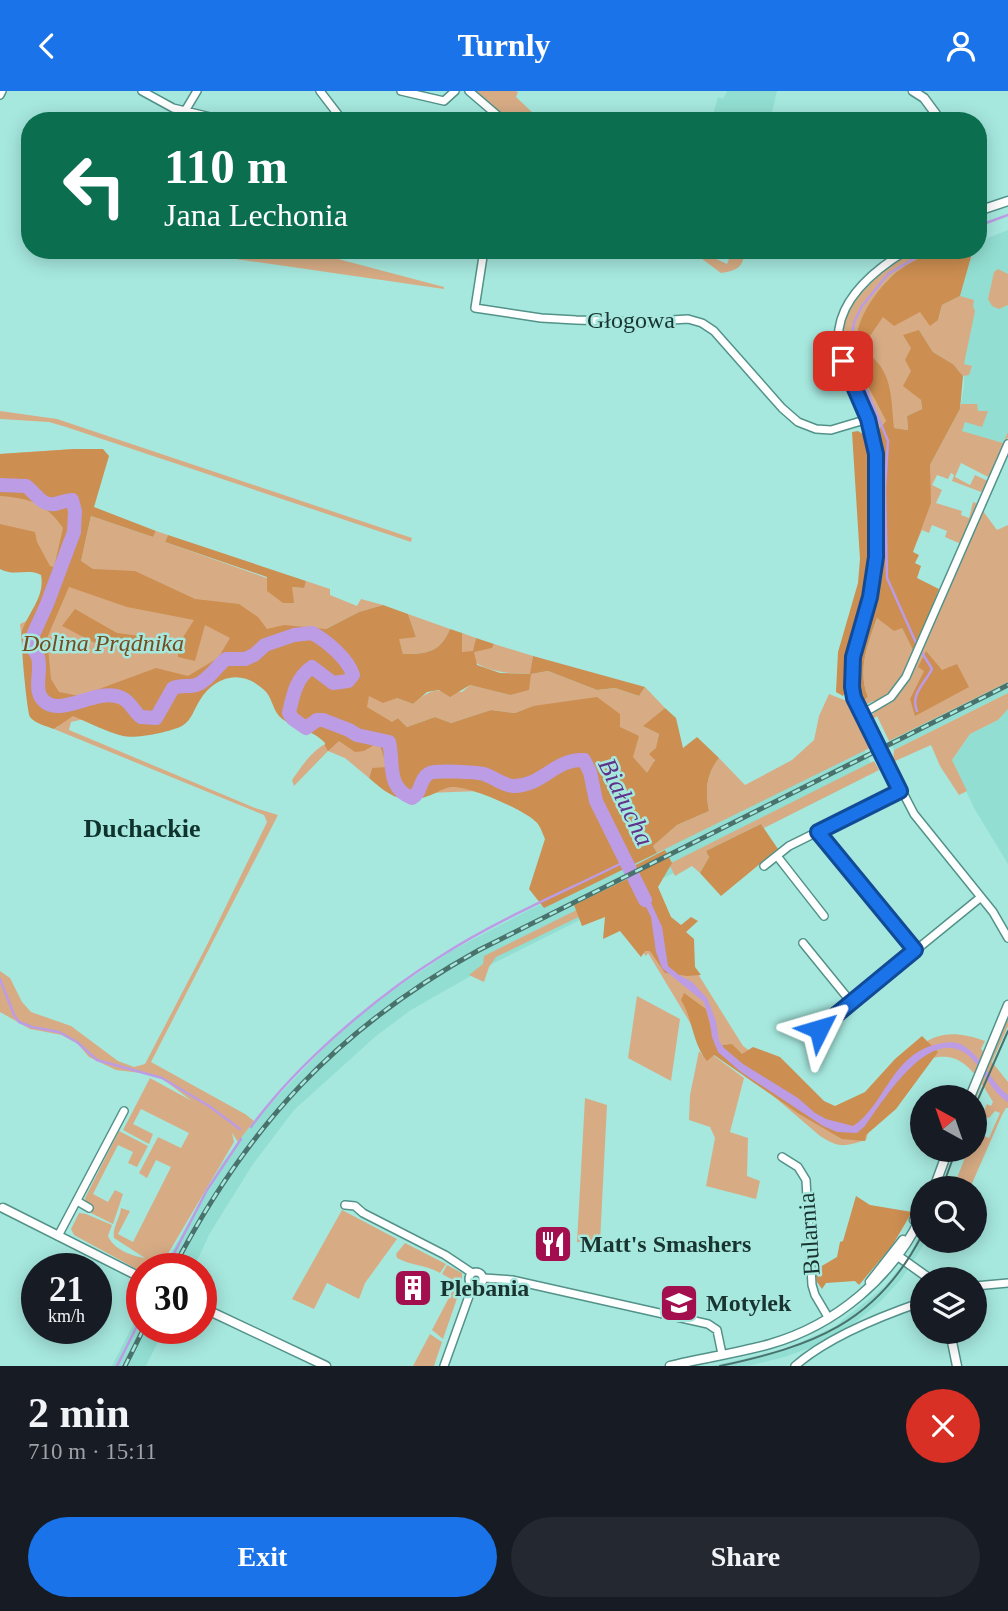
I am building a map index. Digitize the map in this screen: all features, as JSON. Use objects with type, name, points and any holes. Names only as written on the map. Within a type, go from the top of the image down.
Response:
[{"type":"street","points":[[142,91],[173,108],[189,112]]},
{"type":"street","points":[[185,111],[197,91]]},
{"type":"street","points":[[320,91],[336,112]]},
{"type":"street","points":[[401,91],[444,101],[455,91]]},
{"type":"street","points":[[469,91],[494,112]]},
{"type":"street","points":[[913,91],[924,98],[934,112]]},
{"type":"street","points":[[987,208],[1008,201]]},
{"type":"street","name":"Głogowa","points":[[481,259],[475,308],[541,318],[576,320],[640,322],[688,319],[702,323],[714,331],[786,412],[799,422],[816,429],[831,430],[868,419]]},
{"type":"street","points":[[891,259],[874,273],[850,301],[839,326],[838,347],[868,419],[876,454],[876,557],[870,597],[857,638],[851,673],[854,698],[914,814],[981,897],[1008,938]]},
{"type":"street","points":[[862,714],[891,697],[903,681],[1008,444]]},
{"type":"street","points":[[764,866],[789,846],[900,791]]},
{"type":"street","points":[[818,832],[915,950]]},
{"type":"street","points":[[777,856],[824,916]]},
{"type":"street","points":[[819,1029],[981,897]]},
{"type":"street","points":[[803,943],[851,1002]]},
{"type":"street","points":[[975,1085],[1008,1005]]},
{"type":"street","points":[[58,1236],[124,1111]]},
{"type":"street","name":"Bularnia","points":[[782,1157],[798,1167],[806,1180],[812,1285],[828,1317]]},
{"type":"street","points":[[935,1176],[942,1162]]},
{"type":"street","points":[[937,1176],[940,1167]]},
{"type":"street","points":[[77,1202],[89,1207]]},
{"type":"street","points":[[345,1205],[355,1206],[363,1213],[452,1259],[472,1273],[479,1272],[484,1278],[512,1280],[708,1324],[717,1330],[722,1354]]},
{"type":"street","points":[[1,1210],[126,1270]]},
{"type":"street","points":[[896,1255],[910,1228]]},
{"type":"street","points":[[670,1366],[778,1341],[828,1317],[878,1280],[910,1233]]},
{"type":"street","points":[[896,1255],[913,1267]]},
{"type":"street","points":[[472,1273],[469,1280],[473,1285]]},
{"type":"street","points":[[473,1285],[481,1285],[484,1278]]},
{"type":"street","points":[[987,1285],[1008,1283]]},
{"type":"street","points":[[444,1366],[473,1285]]},
{"type":"street","points":[[795,1366],[876,1318],[910,1306]]},
{"type":"street","points":[[217,1315],[326,1366]]},
{"type":"street","points":[[952,1344],[957,1366]]},
{"type":"shaded area","points":[[727,91],[777,91],[772,112],[714,112],[718,97],[723,99]]},
{"type":"shaded area","points":[[1008,230],[1008,432],[1003,444],[962,431],[960,409],[964,385],[964,332],[960,296],[970,259],[987,259],[987,238]]},
{"type":"shaded area","points":[[1008,682],[1008,693],[894,750],[889,741]]},
{"type":"shaded area","points":[[1007,709],[1008,864],[974,808],[952,760],[970,734],[998,720]]},
{"type":"shaded area","points":[[863,747],[875,772],[490,965],[411,1010],[376,1036],[294,1110],[253,1164],[201,1253],[171,1253],[220,1166],[254,1121],[323,1049],[375,1002],[453,950],[527,911]]},
{"type":"shaded area","points":[[641,881],[662,927],[668,966],[692,982],[707,998],[716,1021],[719,1041],[724,1048],[743,1064],[798,1098],[815,1113],[826,1119],[853,1126],[864,1117],[909,1058],[922,1050],[948,1042],[961,1044],[971,1051],[1008,1095],[1008,1102],[970,1057],[955,1049],[940,1049],[925,1056],[910,1068],[857,1133],[837,1132],[823,1126],[741,1072],[718,1052],[704,1002],[662,968],[656,952],[651,917],[635,885]]},
{"type":"shaded area","points":[[910,1253],[918,1253],[902,1278],[880,1302],[847,1329],[813,1347],[781,1358],[748,1366],[712,1366],[785,1349],[834,1327],[885,1286]]},
{"type":"shaded area","points":[[126,1338],[126,1344],[157,1344],[146,1366],[112,1366]]},
{"type":"green space","points":[[476,91],[516,91],[516,97],[532,112],[498,112]]},
{"type":"green space","points":[[236,259],[338,259],[444,289]]},
{"type":"green space","points":[[702,259],[716,259],[727,264],[729,259],[743,259],[739,267],[721,273]]},
{"type":"green space","points":[[902,259],[917,259],[893,275],[872,300],[861,320],[856,340],[861,369],[886,421],[878,430],[864,393],[861,394],[845,357],[843,329],[855,301]]},
{"type":"green space","points":[[970,259],[960,296],[942,305],[938,320],[930,326],[920,312],[894,326],[883,317],[868,339],[868,354],[882,369],[886,378],[894,428],[908,430],[907,416],[922,409],[921,400],[903,386],[911,371],[905,360],[911,348],[903,335],[919,330],[933,352],[953,364],[963,376],[960,409],[930,465],[931,503],[913,552],[919,555],[915,563],[921,566],[917,578],[939,589],[914,652],[902,628],[894,631],[877,618],[865,657],[864,677],[868,697],[863,701],[857,669],[881,576],[882,473],[878,430],[886,421],[861,369],[856,340],[861,320],[872,300],[893,275],[913,261]]},
{"type":"green space","points":[[998,269],[1008,274],[1008,305],[999,309],[992,306],[988,299],[994,272]]},
{"type":"green space","points":[[960,296],[974,300],[975,311],[964,364],[972,366],[969,375],[963,376],[953,364],[933,352],[919,330],[914,343],[912,362],[922,409],[907,416],[908,430],[894,428],[868,354],[868,339],[883,316],[920,312],[938,320],[942,305]]},
{"type":"green space","points":[[961,404],[977,404],[978,411],[988,411],[982,427],[965,422],[962,431],[1003,443],[1008,432],[1008,437],[990,478],[961,463],[955,477],[970,485],[975,475],[988,481],[984,493],[952,481],[954,475],[951,473],[948,479],[937,475],[932,485],[942,490],[936,503],[962,511],[961,515],[969,518],[973,502],[978,504],[980,500],[961,544],[945,537],[947,531],[932,525],[929,533],[922,530],[912,552],[920,529],[930,465]]},
{"type":"green space","points":[[0,411],[57,419],[412,538],[411,542],[66,427],[49,422],[0,419]]},
{"type":"green space","points":[[858,431],[866,436],[872,452],[871,567],[864,606],[849,650],[843,696],[836,692],[838,652],[858,583],[860,559],[852,432]]},
{"type":"green space","name":"Dolina Prądnika","points":[[74,449],[81,561],[91,516],[153,537],[156,531],[168,535],[165,542],[292,587],[303,588],[306,581],[330,589],[330,595],[357,606],[361,599],[383,605],[359,612],[326,629],[302,628],[416,637],[408,614],[450,629],[442,643],[431,651],[403,654],[399,641],[397,698],[413,704],[430,692],[462,692],[470,685],[510,695],[530,674],[501,672],[477,664],[461,652],[462,633],[476,638],[474,651],[491,648],[494,644],[533,656],[531,674],[548,671],[597,690],[615,688],[639,696],[645,687],[665,708],[644,726],[659,734],[652,774],[549,825],[480,791],[427,793],[372,768],[369,778],[345,758],[328,751],[294,786],[292,780],[311,755],[324,745],[341,741],[364,751],[375,743],[285,695],[246,664],[122,710],[71,722],[69,730],[255,808],[278,815],[151,1062],[254,1121],[238,1142],[232,1133],[234,1142],[168,1253],[137,1253],[114,1238],[114,1231],[121,1208],[130,1211],[118,1234],[133,1242],[171,1167],[156,1160],[147,1178],[139,1173],[158,1137],[181,1148],[189,1133],[141,1109],[133,1124],[153,1134],[149,1144],[123,1130],[150,1078],[192,1101],[164,1080],[149,1074],[116,1070],[89,1057],[78,1044],[62,1035],[30,1029],[0,1012],[0,971],[10,978],[22,1002],[31,1012],[71,1026],[118,1061],[134,1067],[145,1064],[267,822],[264,815],[54,729],[59,726],[23,650],[20,624],[40,615],[51,572],[0,554],[0,454]],"holes":[[[604,704],[402,731],[394,721],[398,718],[407,727],[435,717],[451,723],[491,710],[515,713],[533,706]]]},
{"type":"green space","name":"Dolina Prądnika","points":[[103,449],[109,456],[94,507],[156,531],[153,537],[91,516],[81,561],[93,569],[135,571],[195,599],[239,604],[258,617],[267,629],[284,625],[326,629],[359,612],[383,605],[408,614],[416,637],[399,639],[403,654],[431,651],[442,643],[450,629],[462,633],[462,652],[473,651],[476,638],[494,644],[492,648],[474,652],[477,665],[500,673],[530,674],[533,656],[645,687],[639,696],[615,688],[597,690],[548,671],[531,674],[529,690],[510,695],[470,685],[450,697],[439,690],[427,692],[413,704],[397,698],[383,703],[369,696],[367,707],[392,722],[398,718],[407,727],[435,717],[451,723],[491,710],[515,713],[533,706],[597,697],[620,714],[620,727],[639,736],[633,757],[647,773],[655,760],[649,754],[656,748],[659,734],[643,726],[665,708],[676,718],[683,748],[697,737],[719,758],[711,770],[708,783],[709,811],[677,825],[653,846],[657,853],[544,908],[529,889],[545,839],[539,826],[523,812],[459,787],[413,800],[390,794],[369,778],[372,768],[387,767],[379,742],[364,751],[355,752],[339,741],[328,751],[320,738],[279,716],[266,692],[246,679],[229,678],[213,685],[185,724],[161,733],[123,736],[73,716],[54,729],[38,723],[30,717],[29,712],[22,631],[39,597],[41,575],[0,569],[0,524],[35,532],[37,542],[50,566],[54,567],[63,528],[50,513],[36,503],[0,496],[0,454]],"holes":[[[69,587],[127,607],[194,620],[178,645],[178,657],[195,661],[205,625],[230,638],[218,658],[188,676],[156,668],[80,696],[59,692],[51,679],[47,638]]]},
{"type":"green space","points":[[983,511],[997,530],[1008,525],[1008,682],[889,741],[877,716],[872,720],[872,715],[905,683]]},
{"type":"green space","points":[[168,535],[306,581],[304,588],[292,587],[294,603],[283,603],[267,591],[267,577],[165,542]]},
{"type":"green space","points":[[75,609],[117,633],[148,637],[145,647],[95,643],[62,626]]},
{"type":"green space","points":[[877,618],[902,628],[914,651],[895,687],[876,703],[874,701],[867,704],[863,701],[868,697],[864,667],[867,647]]},
{"type":"green space","points":[[926,651],[942,670],[957,664],[969,687],[915,716],[910,699],[924,671],[918,667]]},
{"type":"green space","points":[[1008,693],[1008,709],[998,720],[970,734],[952,760],[967,791],[959,795],[940,766],[931,745],[893,762],[894,750]]},
{"type":"green space","points":[[829,694],[847,701],[870,748],[657,853],[653,846],[677,825],[709,811],[708,783],[711,770],[719,758],[745,785],[792,760],[814,740],[819,716]]},
{"type":"green space","points":[[874,761],[879,770],[764,828],[761,824],[706,851],[709,857],[700,873],[692,866],[675,876],[669,864]]},
{"type":"green space","points":[[761,824],[778,849],[721,896],[700,873],[709,857],[706,851]]},
{"type":"green space","points":[[665,850],[672,863],[658,887],[671,917],[681,925],[691,917],[698,921],[686,932],[694,939],[695,967],[701,975],[665,973],[650,951],[645,951],[641,957],[620,931],[603,939],[605,917],[582,926],[574,905],[627,879],[624,871]]},
{"type":"green space","points":[[627,885],[630,892],[496,957],[484,982],[469,975],[483,964],[484,956]]},
{"type":"green space","points":[[627,936],[693,966],[743,1046],[847,1121],[910,1054],[930,1039],[954,1034],[985,1041],[981,1049],[990,1060],[1008,1019],[1008,1026],[992,1062],[1008,1082],[1008,1108],[1002,1115],[987,1149],[987,1137],[989,1138],[1000,1113],[995,1111],[987,1117],[987,1104],[991,1106],[993,1102],[987,1092],[987,1085],[980,1085],[981,1082],[960,1061],[948,1057],[932,1058],[868,1133],[866,1140],[847,1145],[833,1143],[820,1136],[692,1026],[648,953],[646,956]]},
{"type":"green space","points":[[684,993],[706,1009],[716,1046],[732,1044],[742,1054],[753,1047],[780,1057],[824,1101],[835,1106],[865,1092],[895,1059],[922,1036],[938,1052],[914,1085],[910,1085],[910,1090],[896,1109],[866,1135],[865,1141],[842,1139],[799,1114],[714,1055],[707,1061],[698,1047],[681,1000]]},
{"type":"green space","points":[[637,996],[680,1019],[671,1081],[628,1058]]},
{"type":"green space","points":[[699,1051],[707,1060],[713,1055],[744,1078],[730,1132],[748,1138],[747,1176],[760,1181],[756,1199],[706,1186],[715,1138],[710,1127],[689,1120],[690,1095]]},
{"type":"green space","points":[[585,1098],[607,1105],[600,1242],[577,1242]]},
{"type":"green space","points":[[119,1131],[148,1146],[137,1167],[128,1163],[133,1152],[118,1145],[93,1194],[108,1202],[115,1190],[123,1194],[113,1224],[87,1211],[85,1198]]},
{"type":"green space","points":[[963,1162],[981,1162],[975,1176],[958,1176]]},
{"type":"green space","points":[[856,1196],[870,1205],[910,1212],[892,1246],[859,1285],[855,1281],[826,1283],[822,1289],[817,1282],[815,1270],[837,1257],[840,1242],[843,1241]]},
{"type":"green space","points":[[342,1210],[397,1239],[365,1283],[359,1299],[327,1283],[314,1309],[292,1299]]},
{"type":"green space","name":"Dolina Prądnika","points":[[79,1213],[112,1225],[108,1236],[119,1249],[127,1253],[126,1263],[112,1256],[112,1253],[107,1253],[74,1235],[71,1229]]},
{"type":"green space","points":[[405,1243],[446,1264],[440,1273],[397,1258],[396,1254]]},
{"type":"green space","points":[[447,1265],[462,1273],[462,1284],[443,1339],[432,1330],[455,1286],[453,1280],[442,1274]]},
{"type":"green space","points":[[430,1334],[442,1342],[434,1366],[413,1366]]},
{"type":"waterway","points":[[987,223],[1008,215]]},
{"type":"waterway","points":[[914,259],[888,274],[862,306],[854,322],[852,353],[888,441],[885,489],[887,578],[917,645]]},
{"type":"waterway","name":"Białucha","points":[[0,485],[26,486],[42,501],[50,504],[72,500],[75,511],[74,532],[29,644],[38,657],[40,696],[50,705],[69,705],[112,695],[125,699],[141,717],[156,718],[173,688],[200,683],[226,659],[245,659],[265,645],[294,635],[312,633],[336,651],[353,675],[348,681],[333,683],[312,667],[302,676],[296,687],[289,713],[293,719],[306,728],[317,720],[323,720],[357,735],[389,742],[395,781],[398,788],[412,798],[426,775],[434,772],[484,774],[514,786],[533,782],[565,763],[584,760],[590,772],[596,801],[645,900]]},
{"type":"waterway","points":[[917,711],[915,699],[932,669],[921,651]]},
{"type":"waterway","points":[[251,1127],[313,1056],[390,991],[441,956],[486,930],[626,861]]},
{"type":"waterway","points":[[0,979],[19,1022],[59,1032],[77,1042],[97,1060],[162,1078],[209,1106],[240,1129]]},
{"type":"waterway","points":[[174,1253],[207,1190],[241,1139]]},
{"type":"waterway","points":[[117,1366],[128,1344]]},
{"type":"tram line","points":[[984,1085],[1008,1031]]},
{"type":"tram line","points":[[946,1176],[952,1162]]},
{"type":"tram line","points":[[720,1366],[784,1350],[838,1326],[862,1310],[884,1290],[911,1253]]},
{"type":"railway","points":[[182,1253],[232,1170],[265,1126],[301,1085],[382,1013],[428,980],[479,950],[1008,685]]},
{"type":"railway","points":[[125,1366],[136,1344]]},
{"type":"place","name":"Matt's Smashers","points":[[553,1244]]},
{"type":"place","name":"Plebania","points":[[413,1288]]},
{"type":"place","name":"Motylek","points":[[679,1303]]},
{"type":"district","name":"Duchackie","points":[[142,828]]},
{"type":"route","points":[[819,1029],[915,950],[818,832],[900,791],[854,698],[852,687],[853,657],[874,580],[876,454],[868,419],[843,361]]}]
